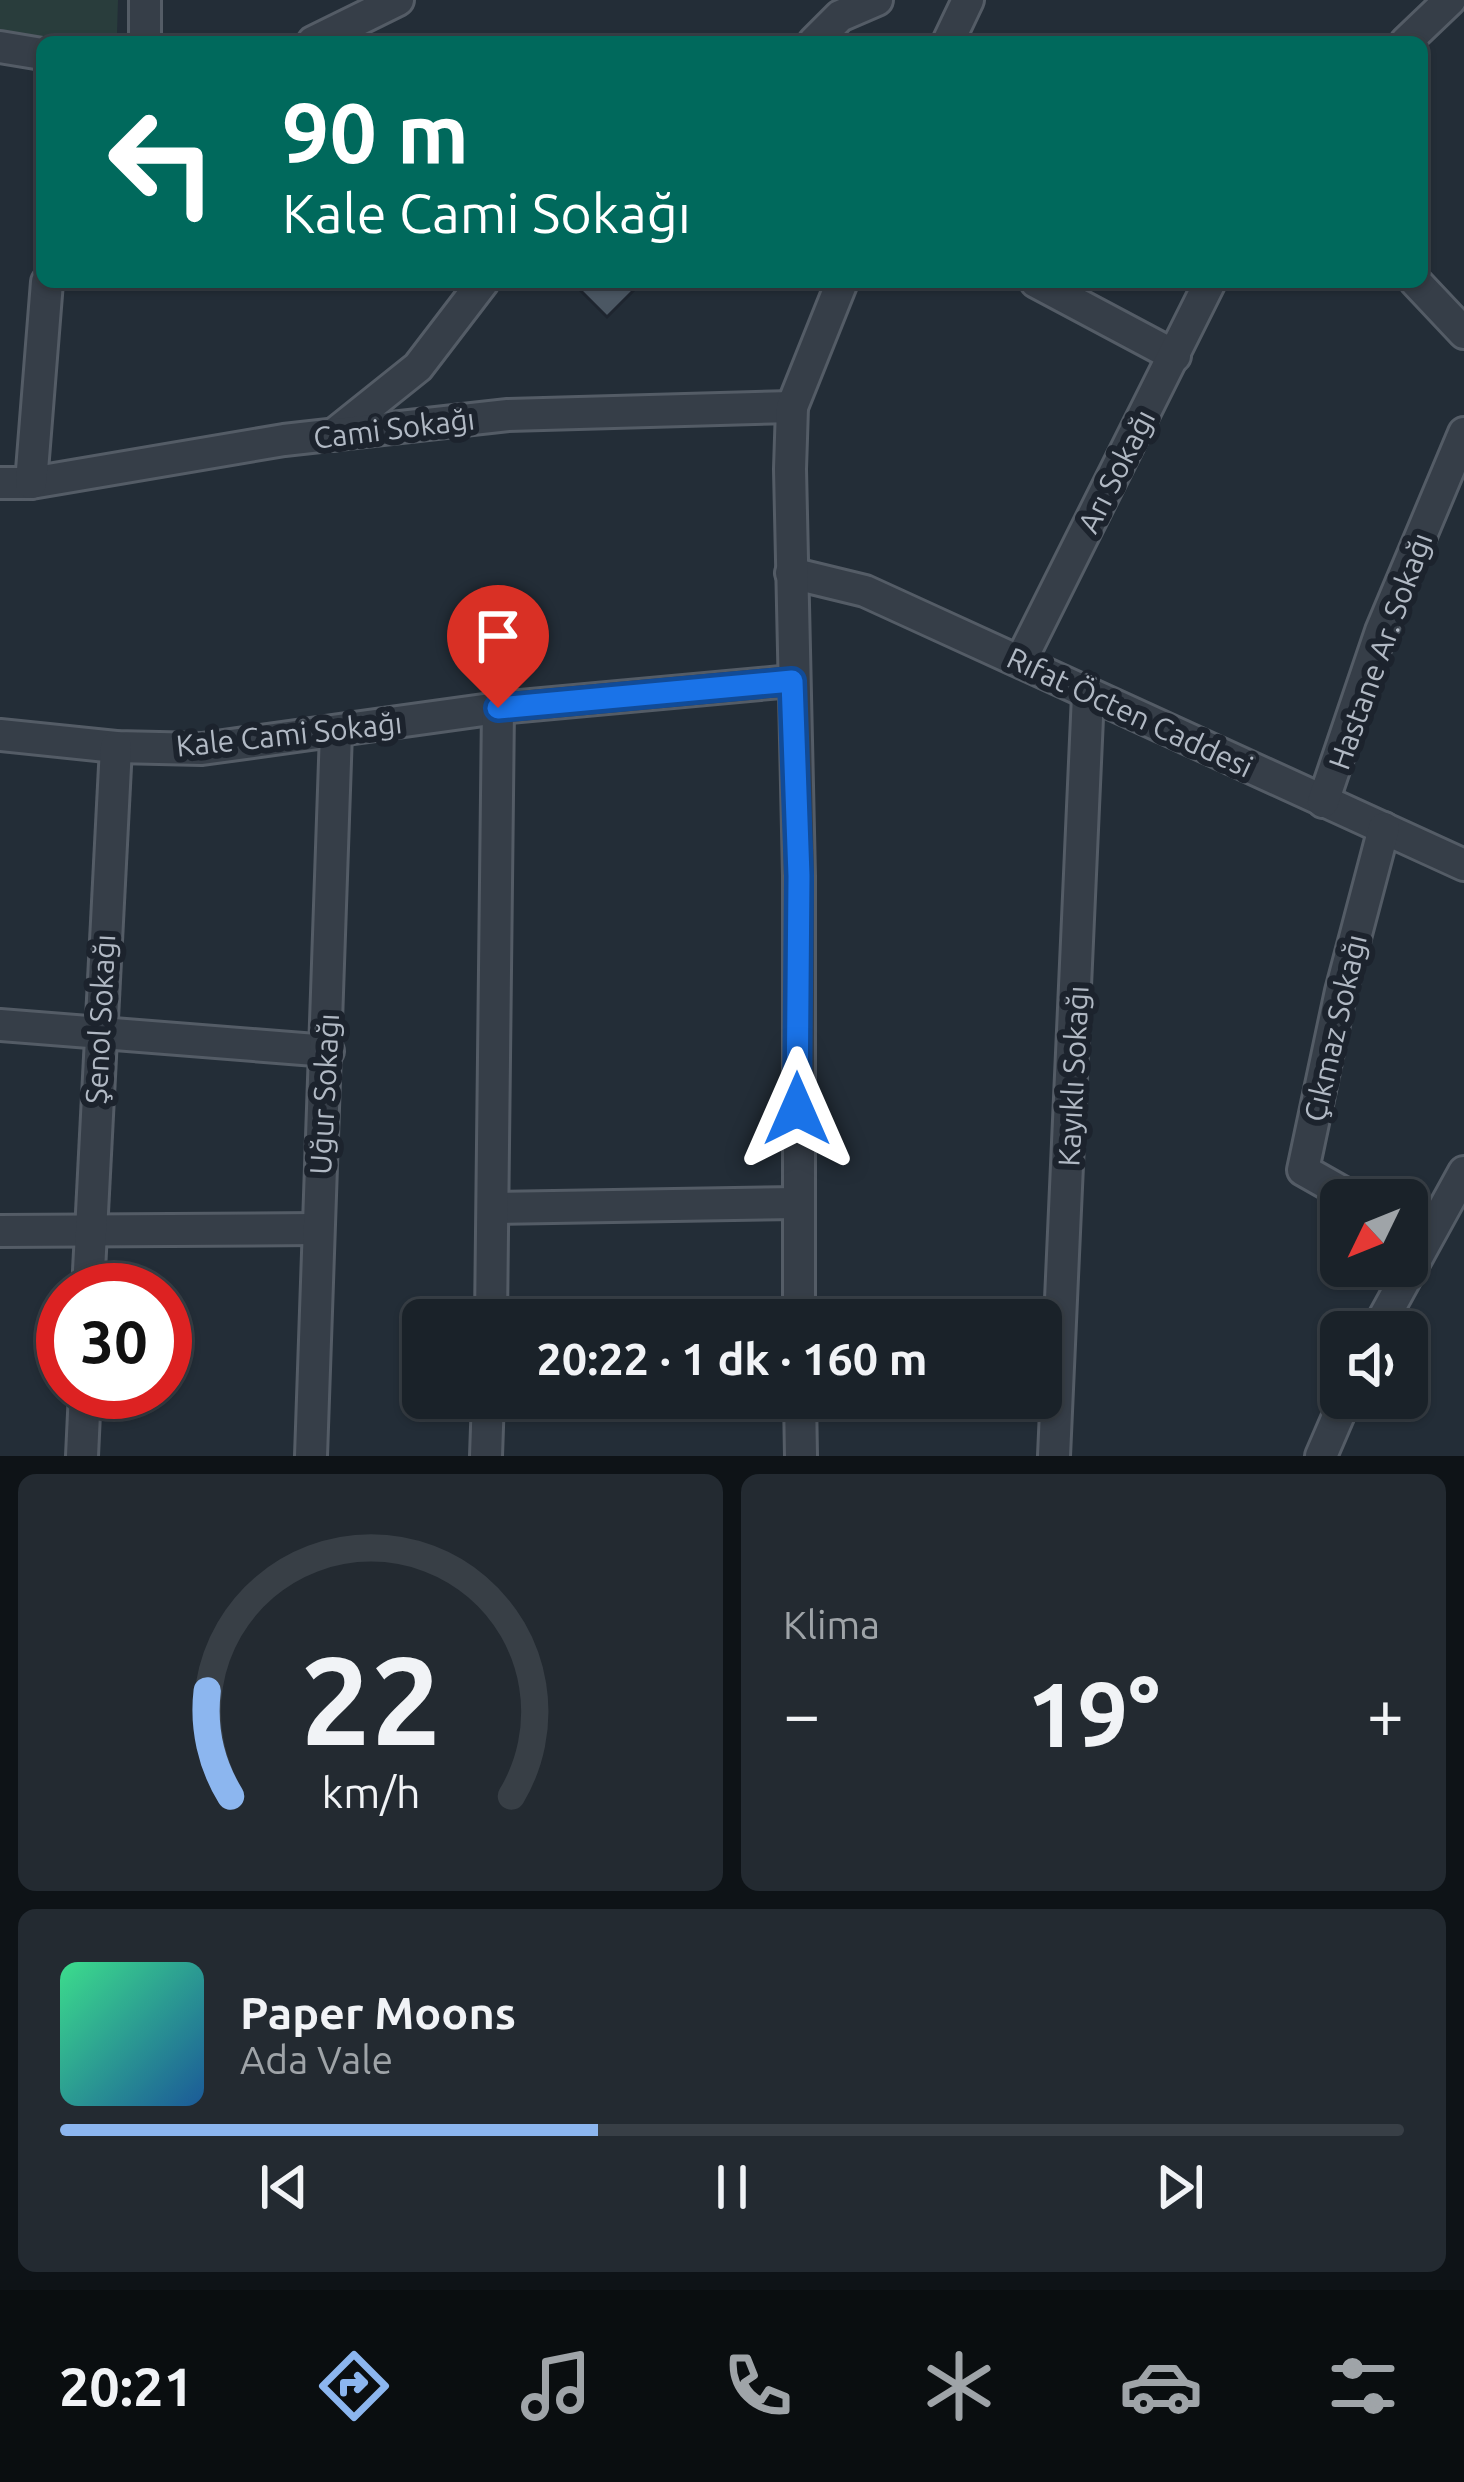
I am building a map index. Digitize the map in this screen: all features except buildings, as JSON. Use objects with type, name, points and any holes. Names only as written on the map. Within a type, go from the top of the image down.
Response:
[{"type":"street","points":[[145,0],[145,36]]},
{"type":"street","points":[[325,36],[398,0]]},
{"type":"street","points":[[820,36],[840,16],[877,0]]},
{"type":"street","points":[[950,36],[968,0]]},
{"type":"street","points":[[1412,36],[1450,0]]},
{"type":"street","points":[[0,47],[36,53]]},
{"type":"street","points":[[15,483],[46,288]]},
{"type":"street","points":[[333,435],[418,367],[478,288]]},
{"type":"street","points":[[798,1299],[799,876],[792,681],[792,407],[840,288]]},
{"type":"street","points":[[1047,288],[1175,356]]},
{"type":"street","name":"Arı Sokağı","points":[[1021,660],[1207,288]]},
{"type":"street","points":[[1422,288],[1464,333]]},
{"type":"street","name":"Cami Sokağı","points":[[15,483],[333,435],[508,415],[792,407]]},
{"type":"street","name":"Hastane Ar. Sokağı","points":[[1323,802],[1381,631],[1464,433]]},
{"type":"street","name":"Rıfat Öcten Caddesi","points":[[791,573],[865,591],[1464,866]]},
{"type":"street","name":"Kale Cami Sokağı","points":[[0,735],[116,747],[202,748],[498,708],[792,681]]},
{"type":"street","name":"Kayıklı Sokağı","points":[[1054,1456],[1088,695]]},
{"type":"street","points":[[492,1299],[498,708]]},
{"type":"street","name":"Uğur Sokağı","points":[[311,1456],[336,732]]},
{"type":"street","name":"Şenol Sokağı","points":[[88,1263],[116,747]]},
{"type":"street","name":"Çıkmaz Sokağı","points":[[1320,1180],[1303,1170],[1341,991],[1384,829]]},
{"type":"street","points":[[0,1025],[328,1052]]},
{"type":"street","points":[[1428,1219],[1464,1172]]},
{"type":"street","points":[[494,1208],[796,1203]]},
{"type":"street","points":[[0,1231],[317,1229]]},
{"type":"street","points":[[82,1456],[84,1419]]},
{"type":"street","points":[[486,1456],[487,1419]]},
{"type":"street","points":[[800,1419],[801,1456]]},
{"type":"street","points":[[1321,1456],[1337,1419]]},
{"type":"green space","points":[[0,0],[118,0],[117,34],[0,34]]},
{"type":"route","points":[[498,708],[792,681],[799,876],[797,1109]]}]
